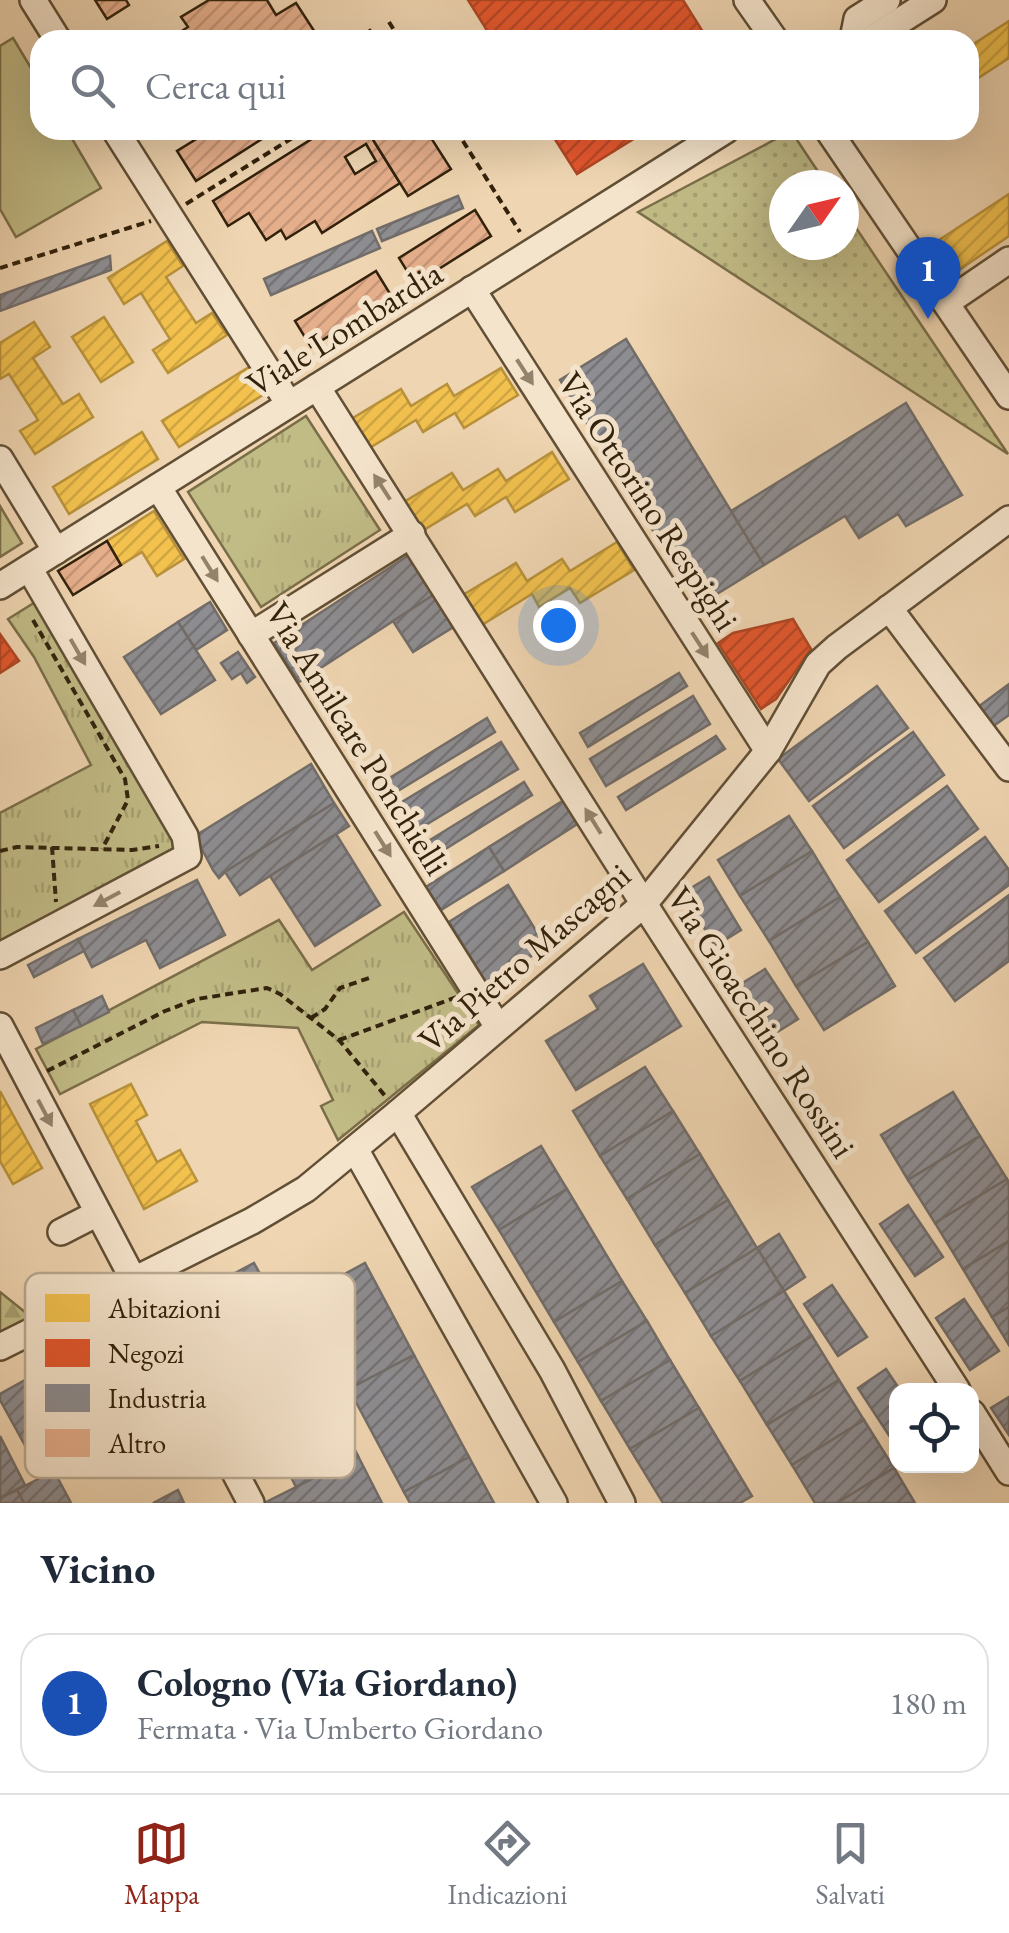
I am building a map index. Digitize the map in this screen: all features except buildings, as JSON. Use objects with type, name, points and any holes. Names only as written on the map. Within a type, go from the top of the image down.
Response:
[{"type":"street","points":[[33,0],[52,30]]},
{"type":"street","points":[[747,0],[767,30]]},
{"type":"street","points":[[855,30],[856,19],[887,0]]},
{"type":"street","points":[[886,30],[933,0]]},
{"type":"street","points":[[121,140],[289,404]]},
{"type":"street","name":"Viale Lombardia","points":[[0,586],[710,140]]},
{"type":"street","points":[[835,140],[946,303],[1000,364],[1009,396]]},
{"type":"street","points":[[946,303],[1009,260]]},
{"type":"street","name":"Via Ottorino Respighi","points":[[472,290],[768,751]]},
{"type":"street","name":"Via Gioacchino Rossini","points":[[317,387],[952,1383]]},
{"type":"street","points":[[0,459],[56,551]]},
{"type":"street","name":"Via Amilcare Ponchielli","points":[[158,486],[498,1027]]},
{"type":"street","name":"Via Pietro Mascagni","points":[[144,1273],[252,1221],[306,1189],[644,904],[768,751],[818,664],[836,646],[1009,519]]},
{"type":"street","points":[[251,635],[412,534]]},
{"type":"street","points":[[0,956],[188,856],[185,836],[29,568]]},
{"type":"street","points":[[888,608],[1009,768]]},
{"type":"street","points":[[0,1026],[129,1273]]},
{"type":"street","points":[[398,1113],[552,1370],[622,1503]]},
{"type":"street","points":[[355,1149],[554,1503]]},
{"type":"street","points":[[61,1232],[98,1213]]},
{"type":"street","name":"Via Pietro Mascagni","points":[[0,1347],[25,1334]]},
{"type":"street","points":[[979,1424],[1009,1472]]},
{"type":"street","points":[[238,1478],[251,1503]]},
{"type":"path","points":[[389,22],[394,30]]},
{"type":"path","points":[[462,140],[525,241]]},
{"type":"path","points":[[45,594],[33,619],[36,628],[125,780],[128,800],[102,850]]},
{"type":"path","points":[[0,852],[16,847],[132,850],[159,847],[185,836]]},
{"type":"path","points":[[52,847],[57,926]]},
{"type":"path","points":[[311,1018],[326,1009],[340,988],[369,978]]},
{"type":"path","points":[[28,1080],[165,1011],[197,999],[268,988],[339,1040],[398,1113]]},
{"type":"path","points":[[339,1040],[474,989]]},
{"type":"green space","points":[[13,38],[30,66],[30,140],[73,140],[101,188],[16,237],[0,209],[0,46]]},
{"type":"green space","points":[[774,140],[797,140],[817,170],[769,170],[769,260],[859,260],[859,232],[1008,454],[638,212]]},
{"type":"green space","points":[[306,416],[380,530],[261,607],[188,492]]},
{"type":"green space","points":[[0,506],[22,543],[0,557]]},
{"type":"green space","points":[[37,601],[175,827],[174,848],[0,941],[0,813],[91,765],[34,657],[8,619]]},
{"type":"green space","points":[[404,912],[479,1025],[338,1140],[321,1106],[333,1100],[298,1028],[202,1022],[60,1094],[36,1049],[279,920],[312,970]]},
{"type":"green space","points":[[0,1292],[25,1312],[25,1326],[0,1337]]},
{"type":"place","name":"Cologno (Via Giordano)","points":[[928,319]]}]
